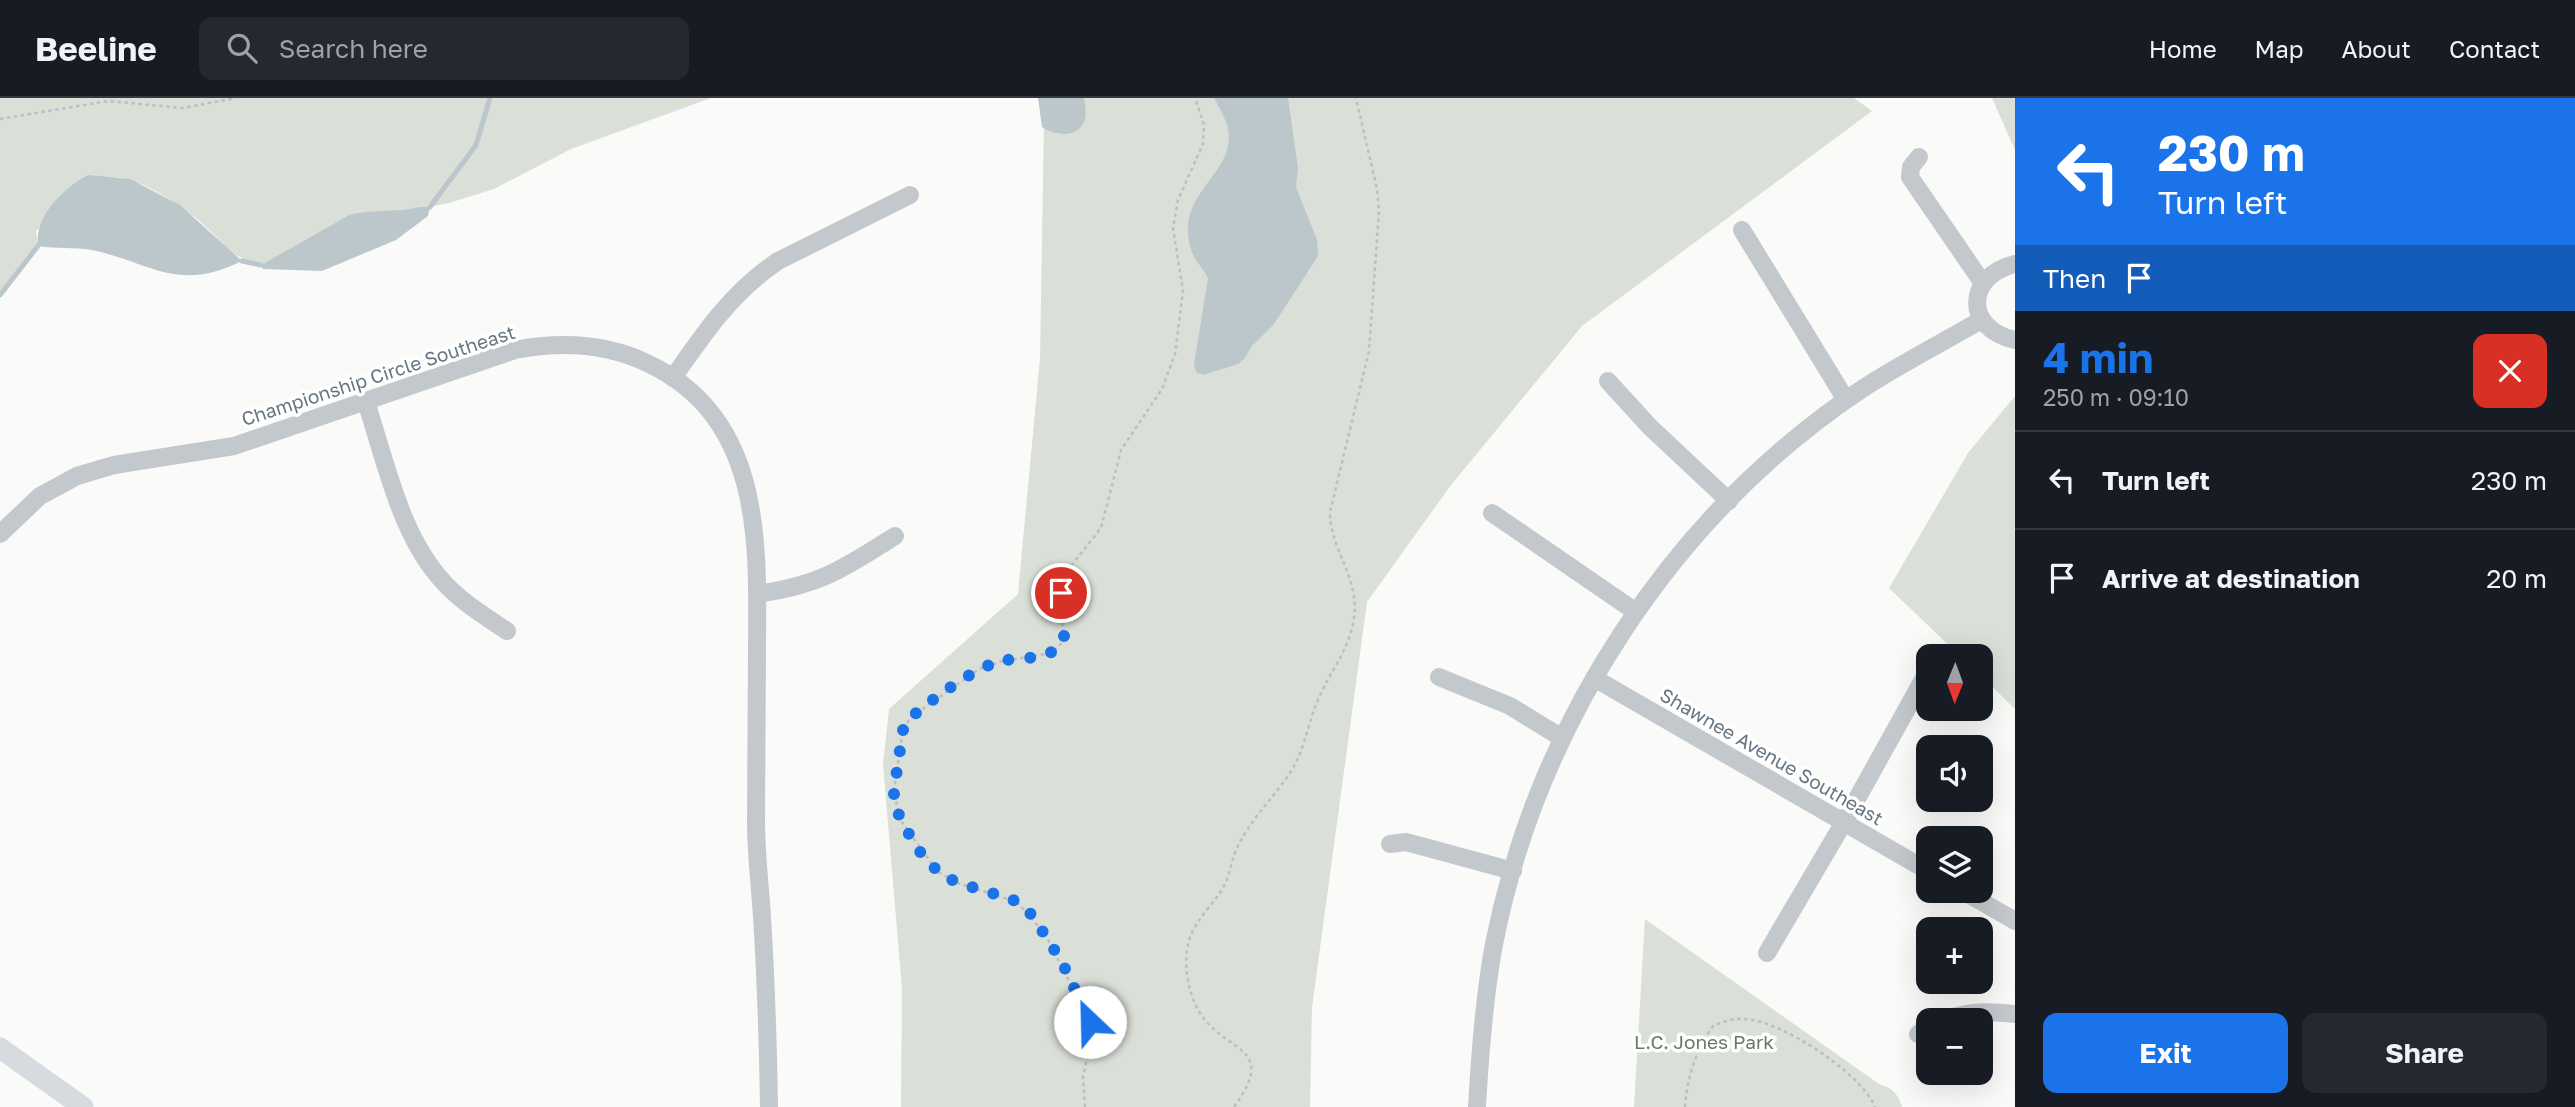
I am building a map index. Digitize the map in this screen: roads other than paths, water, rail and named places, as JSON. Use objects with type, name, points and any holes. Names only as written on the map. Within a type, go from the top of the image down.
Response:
[{"type":"main road","points":[[0,1048],[83,1107]]},
{"type":"street","points":[[1919,157],[1911,167],[1910,177],[1982,282]]},
{"type":"street","points":[[673,378],[722,309],[758,275],[778,261],[910,195]]},
{"type":"street","points":[[1742,230],[1846,400]]},
{"type":"street","points":[[2015,264],[1996,268],[1982,282],[1976,301],[1981,320],[1995,334],[2015,340]]},
{"type":"street","points":[[1477,1107],[1488,979],[1513,871],[1536,798],[1562,737],[1594,678],[1636,612],[1729,501],[1783,450],[1846,400],[1981,320]]},
{"type":"street","name":"Championship Circle Southeast","points":[[0,534],[40,496],[77,475],[114,465],[234,446],[491,357],[551,344],[600,348],[624,354],[673,378],[697,398],[721,426],[743,470],[752,506],[757,594],[756,826],[767,1006],[769,1107]]},
{"type":"street","points":[[1608,381],[1650,427],[1729,501]]},
{"type":"street","points":[[366,402],[402,509],[424,555],[456,595],[507,631]]},
{"type":"street","points":[[1492,513],[1636,612]]},
{"type":"street","points":[[757,594],[800,588],[823,579],[895,536]]},
{"type":"street","points":[[1439,677],[1510,706],[1562,737]]},
{"type":"street","name":"Shawnee Avenue Southeast","points":[[1594,678],[1916,864]]},
{"type":"street","points":[[1767,953],[1916,693]]},
{"type":"street","points":[[1390,844],[1406,842],[1513,871]]},
{"type":"street","points":[[1984,903],[2015,921]]},
{"type":"street","points":[[1993,1011],[2015,1014]]},
{"type":"waterway","points":[[430,207],[476,145],[490,98]]},
{"type":"waterway","points":[[0,295],[38,246]]},
{"type":"waterway","points":[[242,261],[261,265]]},
{"type":"park label","name":"L.C. Jones Park","points":[[1704,1041]]}]
